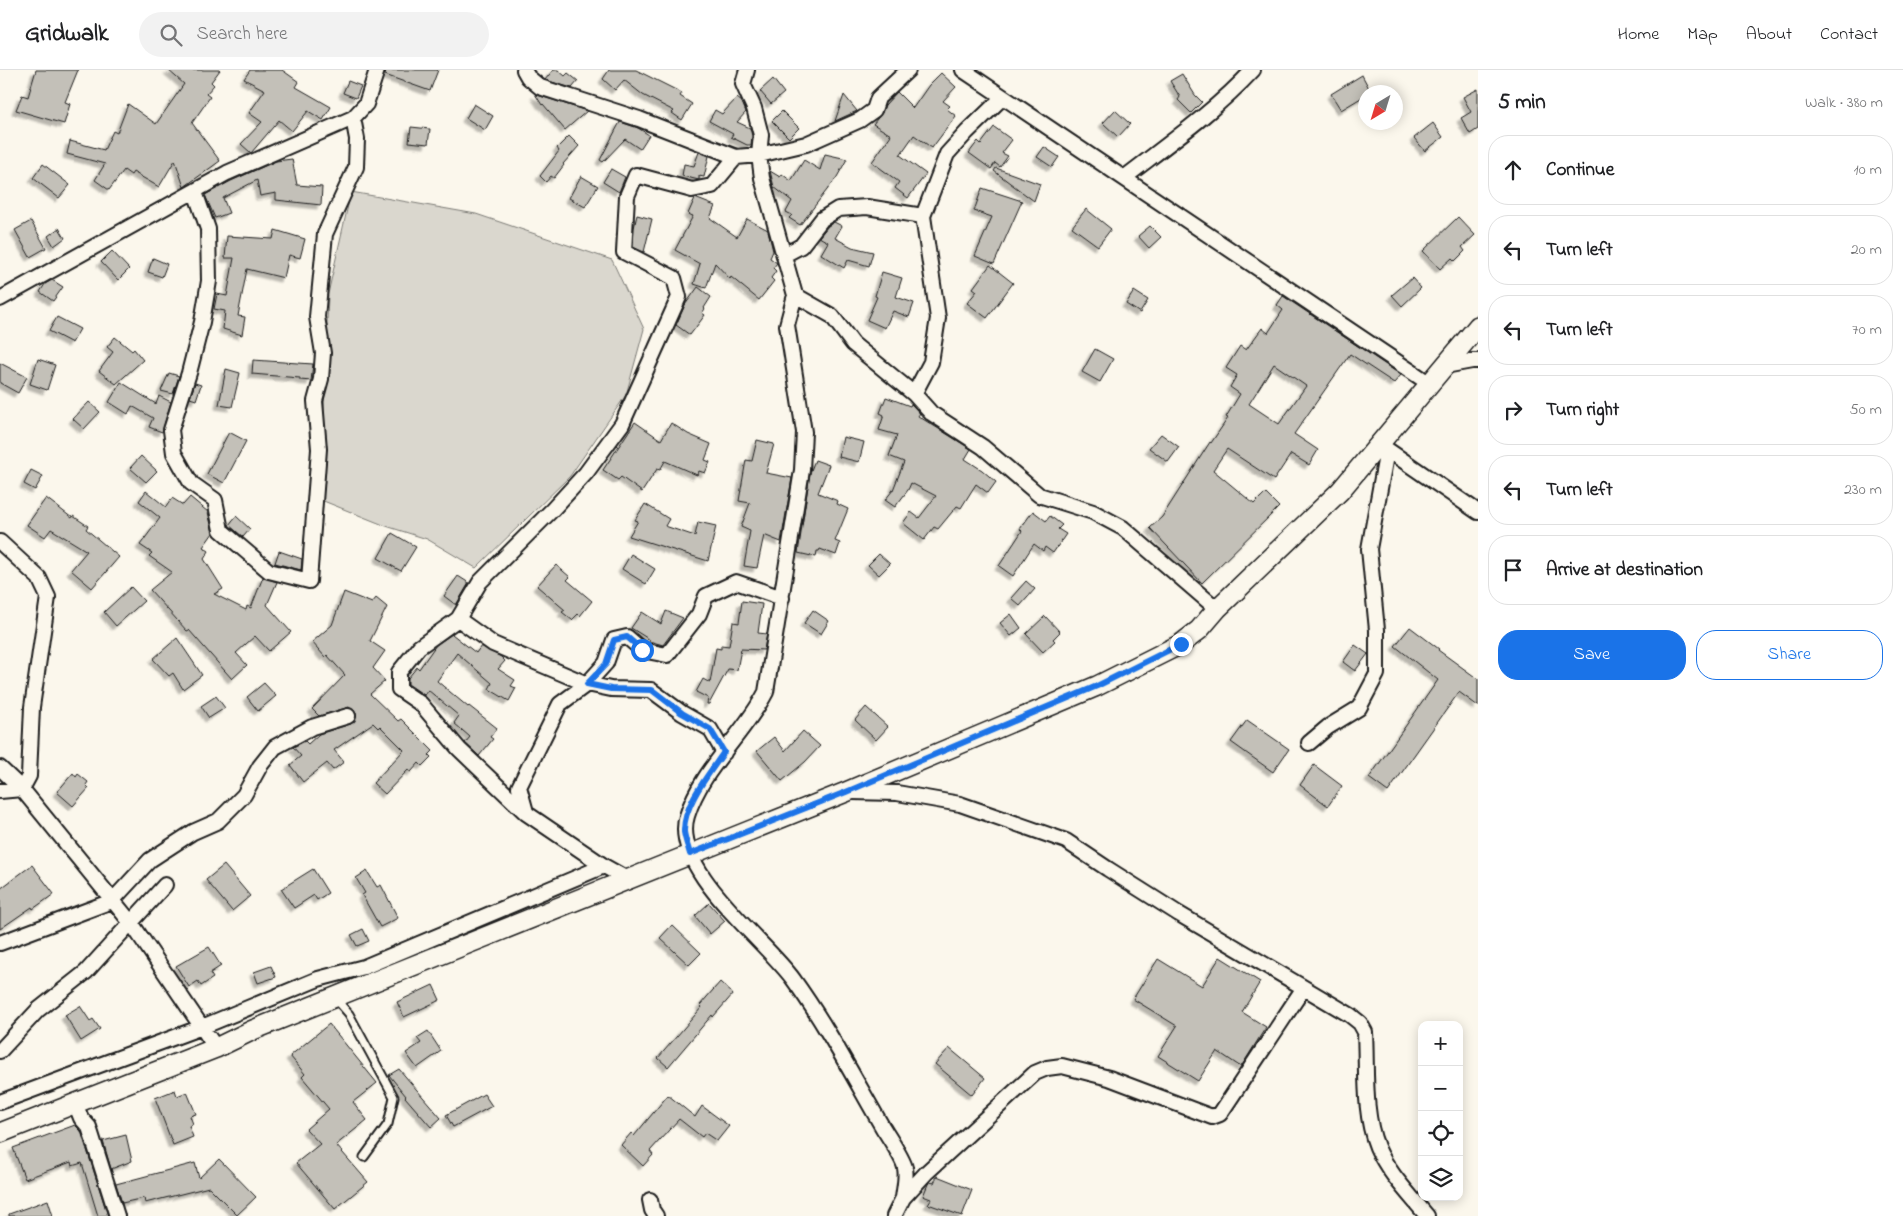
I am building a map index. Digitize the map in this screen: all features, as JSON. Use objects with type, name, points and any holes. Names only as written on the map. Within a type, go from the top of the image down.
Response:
[{"type":"main road","points":[[0,1133],[216,1048],[254,1030],[846,792],[1097,686],[1181,644],[1199,630],[1217,609],[1384,447],[1430,384],[1478,326]]},
{"type":"street","points":[[0,299],[227,173],[353,118],[366,104],[377,70]]},
{"type":"street","points":[[524,70],[528,77],[540,87],[639,119],[736,157],[759,155],[806,144],[860,120],[874,110],[878,98],[908,70]]},
{"type":"street","points":[[747,70],[743,84],[754,108],[761,135],[759,155],[762,178],[795,295],[787,326],[804,432],[802,470],[766,692],[756,711],[699,788],[686,816],[684,832],[690,854],[715,894],[792,978],[840,1052],[906,1167],[903,1198]]},
{"type":"street","points":[[964,70],[1430,384]]},
{"type":"street","points":[[1124,178],[1193,125],[1236,88],[1253,70]]},
{"type":"street","points":[[914,394],[931,362],[938,318],[922,216],[947,154],[966,132],[1003,97]]},
{"type":"street","points":[[195,192],[208,229],[209,281],[200,330],[171,430],[174,453],[191,483],[215,500],[221,530],[269,571],[309,581],[320,449],[315,401],[321,379],[323,353],[317,317],[326,234],[356,167],[357,139],[353,118]]},
{"type":"street","points":[[629,880],[604,866],[526,813],[459,749],[422,704],[399,689],[399,672],[419,647],[458,619],[480,582],[581,479],[622,424],[679,297],[674,278],[624,252],[627,196],[636,176],[692,190],[712,186],[736,157]]},
{"type":"street","points":[[784,255],[801,246],[822,219],[838,209],[867,207],[922,216]]},
{"type":"street","points":[[795,295],[832,316],[853,344],[914,394],[932,413],[983,447],[1039,495],[1094,512],[1122,528],[1217,609]]},
{"type":"street","points":[[1445,366],[1472,360],[1478,361]]},
{"type":"street","points":[[1309,743],[1328,726],[1359,708],[1377,674],[1377,630],[1369,549],[1384,447],[1478,512]]},
{"type":"street","points":[[0,542],[39,578],[48,597],[32,707],[29,776],[22,789]]},
{"type":"street","points":[[526,813],[519,787],[560,704],[587,684],[606,664],[614,640],[627,637],[642,650],[667,654],[699,614],[706,596],[736,582],[782,598]]},
{"type":"street","points":[[458,619],[492,644],[587,684],[611,689],[652,690],[682,713],[710,729],[724,752]]},
{"type":"street","points":[[0,943],[112,901],[150,860],[194,832],[218,821],[244,795],[260,766],[275,747],[312,727],[348,716]]},
{"type":"street","points":[[0,768],[22,789],[132,924],[216,1048]]},
{"type":"street","points":[[0,791],[22,789]]},
{"type":"street","points":[[846,792],[897,793],[960,804],[1066,841],[1116,874],[1303,989],[1350,1015],[1360,1023],[1365,1032],[1369,1116],[1378,1147],[1396,1178],[1427,1216]]},
{"type":"street","points":[[0,1102],[202,1027],[318,979],[364,966],[604,866]]},
{"type":"street","points":[[0,1051],[38,1010],[86,972],[166,885]]},
{"type":"street","points":[[894,1216],[903,1198],[927,1172],[1035,1073],[1047,1068],[1062,1066],[1109,1078],[1212,1117],[1220,1114],[1303,989]]},
{"type":"street","points":[[75,1103],[81,1118],[89,1127],[117,1216]]},
{"type":"street","points":[[650,1200],[652,1210],[656,1216]]},
{"type":"lane","points":[[335,998],[349,1014],[394,1097],[388,1124],[364,1157]]},
{"type":"shaded area","points":[[351,192],[476,214],[612,260],[644,329],[626,395],[570,476],[476,568],[427,539],[386,526],[321,500],[328,294]]},
{"type":"building","points":[[36,70],[78,70],[65,102],[70,104],[64,124],[16,110],[22,95],[28,97]]},
{"type":"building","points":[[168,70],[220,70],[211,82],[214,85],[206,94],[210,97],[192,123],[220,161],[184,187],[175,160],[159,187],[133,172],[131,175],[124,170],[109,190],[95,180],[105,164],[67,154],[70,141],[104,150],[113,131],[117,133],[128,104],[156,124],[184,84]]},
{"type":"building","points":[[250,70],[282,70],[299,82],[296,87],[331,107],[323,120],[308,111],[292,131],[279,120],[251,153],[241,144],[262,122],[249,113],[265,90],[244,79]]},
{"type":"building","points":[[386,70],[438,70],[430,91],[385,75]]},
{"type":"building","points":[[553,70],[558,70],[565,76],[568,73],[578,81],[572,88],[545,80]]},
{"type":"building","points":[[609,70],[636,70],[682,93],[680,96],[692,104],[682,120],[672,113],[674,111],[643,95],[624,80],[615,90],[603,79]]},
{"type":"building","points":[[941,73],[956,87],[943,101],[950,106],[947,109],[956,116],[932,148],[914,135],[900,155],[926,174],[908,198],[895,188],[899,182],[872,162],[891,135],[873,124],[882,113],[885,105],[897,92],[913,108],[929,85]]},
{"type":"building","points":[[1182,74],[1195,95],[1202,102],[1191,113],[1178,100],[1180,97],[1170,81]]},
{"type":"building","points":[[1362,75],[1367,85],[1358,85],[1358,100],[1341,110],[1331,94]]},
{"type":"building","points":[[773,79],[784,93],[771,104],[760,91]]},
{"type":"building","points":[[348,81],[361,86],[356,98],[343,93]]},
{"type":"building","points":[[1478,89],[1478,129],[1470,134],[1461,118],[1471,112],[1463,97]]},
{"type":"building","points":[[535,94],[587,111],[565,130],[542,105]]},
{"type":"building","points":[[844,95],[857,111],[835,121]]},
{"type":"building","points":[[737,98],[742,102],[746,112],[737,122],[750,128],[752,136],[751,145],[731,137],[733,134],[709,121],[715,110],[722,114]]},
{"type":"building","points":[[474,104],[493,116],[485,130],[466,118]]},
{"type":"building","points":[[1115,110],[1130,124],[1118,137],[1103,123]]},
{"type":"building","points":[[782,111],[799,128],[789,138],[772,121]]},
{"type":"building","points":[[620,122],[638,128],[649,135],[640,149],[625,139],[603,162],[600,160]]},
{"type":"building","points":[[1433,123],[1443,137],[1425,151],[1414,138]]},
{"type":"building","points":[[411,127],[430,129],[428,144],[409,142]]},
{"type":"building","points":[[994,127],[1012,140],[1002,153],[1008,156],[1000,167],[995,163],[991,169],[969,153],[978,141],[981,144]]},
{"type":"building","points":[[569,136],[579,146],[563,164],[554,178],[551,176],[546,182],[540,176],[559,151],[557,148]]},
{"type":"building","points":[[1044,147],[1059,157],[1052,167],[1037,157]]},
{"type":"building","points":[[699,152],[709,156],[704,177],[699,176],[699,180],[682,176],[684,164],[694,166]]},
{"type":"building","points":[[825,154],[847,159],[837,177],[800,225],[789,218],[792,215],[786,212],[792,201],[774,187],[770,171],[780,177],[782,174],[791,181],[804,160],[820,170]]},
{"type":"building","points":[[292,159],[297,185],[322,187],[321,205],[276,200],[276,193],[260,196],[257,180],[223,198],[229,213],[215,218],[205,195],[276,161]]},
{"type":"building","points":[[43,164],[70,185],[59,198],[33,178]]},
{"type":"building","points":[[996,168],[1040,184],[1034,201],[994,171]]},
{"type":"building","points":[[611,169],[625,177],[619,192],[603,182]]},
{"type":"building","points":[[581,176],[598,186],[585,207],[569,198]]},
{"type":"building","points":[[982,188],[1022,201],[994,264],[975,256],[992,217],[974,211]]},
{"type":"building","points":[[695,198],[715,206],[710,218],[737,237],[747,219],[768,230],[773,251],[770,258],[777,263],[773,268],[776,271],[771,278],[774,281],[759,300],[731,277],[730,279],[715,263],[706,288],[694,284],[700,264],[675,250],[693,216],[688,214]]},
{"type":"building","points":[[1086,209],[1111,229],[1098,246],[1072,227]]},
{"type":"building","points":[[637,215],[652,219],[644,252],[633,247]]},
{"type":"building","points":[[1458,217],[1475,235],[1462,247],[1465,251],[1455,261],[1452,258],[1440,269],[1423,251]]},
{"type":"building","points":[[31,221],[46,248],[30,257],[15,230]]},
{"type":"building","points":[[834,222],[842,226],[835,238],[852,247],[873,252],[869,266],[848,260],[844,268],[821,254],[828,242],[819,237]]},
{"type":"building","points":[[1150,226],[1161,237],[1149,248],[1138,236]]},
{"type":"building","points":[[59,228],[65,238],[54,246],[48,236]]},
{"type":"building","points":[[275,230],[305,239],[300,258],[289,255],[284,278],[247,269],[238,316],[245,317],[242,335],[223,329],[225,311],[214,309],[217,294],[227,296],[234,258],[225,258],[227,236],[273,239]]},
{"type":"building","points":[[112,251],[129,269],[118,280],[101,262]]},
{"type":"building","points":[[153,258],[167,264],[162,277],[148,272]]},
{"type":"building","points":[[990,265],[1013,283],[987,318],[967,303],[977,291],[973,288]]},
{"type":"building","points":[[882,272],[902,278],[896,297],[914,303],[909,317],[893,311],[885,328],[867,320],[877,297],[875,296]]},
{"type":"building","points":[[1412,278],[1421,288],[1402,306],[1392,295]]},
{"type":"building","points":[[52,280],[63,287],[53,301],[40,292],[45,284]]},
{"type":"building","points":[[698,287],[711,297],[702,313],[705,315],[690,335],[676,325],[685,305]]},
{"type":"building","points":[[1134,291],[1148,300],[1140,313],[1126,304]]},
{"type":"building","points":[[1283,296],[1401,375],[1394,383],[1350,354],[1294,434],[1318,450],[1309,465],[1291,454],[1274,480],[1227,449],[1213,470],[1254,504],[1265,493],[1279,507],[1202,583],[1150,528],[1162,517],[1210,442],[1228,418],[1226,417],[1240,394],[1230,387],[1237,375],[1226,368],[1240,346],[1246,350],[1262,328],[1268,333],[1283,310],[1277,305]],"holes":[[[1274,364],[1306,386],[1279,424],[1249,404]]]},
{"type":"building","points":[[57,317],[80,329],[72,343],[49,331]]},
{"type":"building","points":[[115,337],[132,351],[134,349],[143,360],[116,384],[99,371],[113,352],[107,347]]},
{"type":"building","points":[[1095,349],[1113,359],[1100,382],[1082,372]]},
{"type":"building","points":[[38,359],[55,365],[47,390],[30,384]]},
{"type":"building","points":[[253,360],[313,364],[311,381],[300,380],[300,378],[252,374]]},
{"type":"building","points":[[0,363],[27,377],[18,393],[0,383]]},
{"type":"building","points":[[226,369],[240,373],[232,407],[219,405]]},
{"type":"building","points":[[169,373],[179,376],[173,394],[161,391]]},
{"type":"building","points":[[121,382],[156,404],[159,396],[171,402],[162,432],[149,427],[153,418],[132,406],[128,414],[109,402]]},
{"type":"building","points":[[195,383],[201,385],[196,400],[190,398]]},
{"type":"building","points":[[886,397],[910,406],[911,404],[920,413],[918,416],[971,449],[965,459],[996,482],[988,493],[976,484],[961,508],[957,506],[938,529],[934,527],[924,540],[903,523],[911,512],[919,518],[936,496],[911,483],[895,507],[885,500],[893,490],[904,462],[889,456],[897,435],[879,430],[884,415],[880,413]]},
{"type":"building","points":[[89,402],[100,412],[84,429],[73,419]]},
{"type":"building","points":[[635,422],[661,440],[671,423],[688,434],[711,444],[705,460],[710,462],[705,473],[699,471],[697,475],[665,461],[660,470],[657,469],[642,492],[621,477],[618,480],[603,470]]},
{"type":"building","points":[[229,432],[246,441],[224,483],[207,474]]},
{"type":"building","points":[[1161,434],[1179,447],[1168,462],[1149,448]]},
{"type":"building","points":[[843,437],[864,442],[859,462],[839,457]]},
{"type":"building","points":[[757,440],[774,444],[766,473],[792,478],[781,542],[764,535],[757,568],[744,566],[750,531],[741,527],[750,503],[739,501],[746,460],[752,461]]},
{"type":"building","points":[[141,456],[157,471],[146,482],[130,468]]},
{"type":"building","points":[[815,460],[829,465],[818,493],[838,501],[837,504],[848,509],[835,541],[840,543],[836,555],[820,549],[817,551],[816,557],[798,553],[810,473]]},
{"type":"building","points":[[31,470],[43,476],[35,490],[24,484]]},
{"type":"building","points":[[146,491],[166,507],[172,498],[183,505],[190,497],[208,512],[213,533],[203,547],[209,551],[204,559],[223,589],[214,594],[246,610],[247,606],[251,608],[263,577],[277,582],[267,605],[291,632],[269,651],[255,636],[236,653],[247,665],[232,679],[189,630],[187,631],[150,590],[172,572],[149,556],[152,553],[140,545],[160,518],[139,501]]},
{"type":"building","points":[[46,498],[72,518],[73,516],[88,526],[86,529],[119,557],[92,588],[71,570],[87,551],[51,529],[45,537],[27,525]]},
{"type":"building","points":[[645,504],[669,519],[665,526],[695,536],[698,522],[716,526],[708,561],[629,536],[638,521],[635,520]]},
{"type":"building","points":[[1033,511],[1046,521],[1050,516],[1062,525],[1058,529],[1066,534],[1053,553],[1045,547],[1043,551],[1034,544],[1013,576],[999,566],[1022,531],[1020,529]]},
{"type":"building","points":[[236,516],[250,529],[243,537],[229,525]]},
{"type":"building","points":[[392,533],[416,547],[401,571],[378,558]]},
{"type":"building","points":[[279,551],[302,559],[301,570],[275,563]]},
{"type":"building","points":[[631,554],[655,569],[646,584],[622,569]]},
{"type":"building","points":[[879,554],[890,564],[879,575],[868,565]]},
{"type":"building","points":[[556,565],[570,577],[567,580],[592,601],[580,616],[578,614],[572,620],[562,612],[565,610],[537,586]]},
{"type":"building","points":[[458,576],[469,583],[456,605],[444,596]]},
{"type":"building","points":[[1026,581],[1035,589],[1020,606],[1011,598]]},
{"type":"building","points":[[131,587],[144,601],[116,626],[104,612]]},
{"type":"building","points":[[344,592],[372,603],[376,598],[387,607],[370,641],[385,651],[373,668],[385,681],[370,694],[398,721],[401,719],[433,751],[429,755],[431,757],[422,766],[419,763],[411,772],[408,770],[385,794],[373,783],[404,750],[380,726],[378,728],[373,723],[334,750],[344,762],[333,770],[327,763],[303,782],[290,765],[301,756],[293,747],[305,741],[308,744],[319,734],[351,724],[356,718],[356,713],[349,707],[319,716],[312,709],[345,675],[312,642],[332,625]]},
{"type":"building","points":[[742,601],[762,604],[758,633],[767,634],[764,650],[741,649],[737,670],[728,669],[709,704],[707,704],[708,698],[696,692],[703,679],[710,683],[716,648],[721,649],[721,645],[729,646],[733,622],[739,623]]},
{"type":"building","points":[[813,610],[829,621],[821,634],[804,623]]},
{"type":"building","points":[[666,611],[683,618],[663,645],[649,641],[631,628],[642,612],[661,624]]},
{"type":"building","points":[[1011,614],[1021,628],[1011,636],[1000,623]]},
{"type":"building","points":[[1045,616],[1060,632],[1053,639],[1055,641],[1043,652],[1026,634]]},
{"type":"building","points":[[1410,627],[1478,679],[1478,706],[1459,692],[1388,792],[1369,778],[1438,680],[1395,646]]},
{"type":"building","points":[[452,634],[476,653],[481,646],[501,657],[505,661],[498,669],[515,680],[511,686],[516,688],[509,701],[489,689],[492,683],[457,653],[437,681],[497,728],[490,737],[493,739],[479,756],[465,743],[470,737],[454,723],[459,716],[428,690],[424,695],[408,684],[408,678],[417,667],[419,669],[436,645]]},
{"type":"building","points":[[177,638],[202,675],[183,689],[173,673],[169,676],[153,659]]},
{"type":"building","points":[[1355,645],[1368,654],[1355,671],[1343,662]]},
{"type":"building","points":[[264,683],[276,696],[258,711],[247,697]]},
{"type":"building","points":[[216,696],[225,708],[209,718],[201,706]]},
{"type":"building","points":[[866,707],[888,727],[876,740],[855,720]]},
{"type":"building","points":[[1247,720],[1289,749],[1273,772],[1231,742]]},
{"type":"building","points":[[803,731],[820,746],[805,762],[782,781],[757,751],[774,737],[785,751]]},
{"type":"building","points":[[1314,765],[1342,786],[1328,806],[1300,785]]},
{"type":"building","points":[[73,773],[76,777],[78,774],[88,782],[86,785],[89,788],[73,806],[57,792]]},
{"type":"building","points":[[32,865],[54,894],[0,929],[0,889]]},
{"type":"building","points":[[224,865],[250,896],[232,911],[206,880]]},
{"type":"building","points":[[313,869],[328,893],[317,900],[314,895],[294,908],[281,889]]},
{"type":"building","points":[[367,871],[377,887],[381,885],[398,918],[380,927],[362,895],[365,893],[356,878]]},
{"type":"building","points":[[709,903],[725,921],[710,934],[695,916]]},
{"type":"building","points":[[672,925],[701,953],[689,965],[660,938]]},
{"type":"building","points":[[363,929],[369,941],[357,946],[351,935]]},
{"type":"building","points":[[209,947],[221,966],[210,973],[213,978],[201,986],[198,981],[189,987],[176,966]]},
{"type":"building","points":[[1220,957],[1260,982],[1242,1012],[1266,1027],[1241,1067],[1217,1051],[1198,1081],[1158,1056],[1177,1026],[1133,999],[1158,959],[1202,986]]},
{"type":"building","points":[[271,966],[276,977],[258,983],[254,972]]},
{"type":"building","points":[[720,982],[733,994],[713,1017],[712,1015],[668,1067],[658,1058],[702,1007],[700,1005]]},
{"type":"building","points":[[433,985],[440,1000],[404,1017],[397,1002]]},
{"type":"building","points":[[80,1006],[90,1021],[93,1019],[100,1029],[81,1041],[65,1015]]},
{"type":"building","points":[[329,1024],[377,1083],[353,1102],[367,1120],[336,1145],[368,1182],[335,1209],[296,1163],[320,1144],[306,1129],[329,1109],[302,1077],[305,1074],[290,1056]]},
{"type":"building","points":[[428,1031],[441,1051],[417,1068],[406,1053],[421,1043],[417,1038]]},
{"type":"building","points":[[949,1048],[985,1078],[972,1095],[935,1064]]},
{"type":"building","points":[[399,1069],[441,1118],[431,1127],[389,1075]]},
{"type":"building","points":[[175,1090],[177,1096],[187,1092],[196,1114],[190,1116],[193,1124],[189,1126],[193,1137],[173,1145],[155,1098]]},
{"type":"building","points":[[484,1094],[492,1106],[453,1127],[446,1115]]},
{"type":"building","points":[[668,1095],[695,1117],[702,1106],[729,1126],[717,1141],[705,1133],[702,1137],[679,1119],[650,1151],[653,1155],[643,1166],[621,1145],[631,1133],[634,1136]]},
{"type":"building","points":[[75,1125],[81,1131],[108,1216],[98,1216],[82,1163],[72,1166],[71,1162],[25,1179],[13,1148]]},
{"type":"building","points":[[126,1135],[132,1161],[111,1169],[103,1141]]},
{"type":"building","points":[[219,1159],[256,1197],[237,1215],[209,1187],[145,1203],[144,1198],[122,1203],[116,1184],[195,1163],[199,1178]]},
{"type":"building","points":[[937,1176],[972,1190],[962,1216],[928,1204],[931,1199],[923,1196],[928,1184],[930,1182],[934,1183]]},
{"type":"building","points":[[48,1200],[53,1216],[9,1216],[9,1214]]},
{"type":"route","points":[[642,650],[627,637],[614,640],[606,664],[587,684],[611,689],[652,690],[682,713],[710,729],[724,752],[699,788],[686,816],[684,832],[690,854],[846,792],[1097,686],[1181,644]]}]
